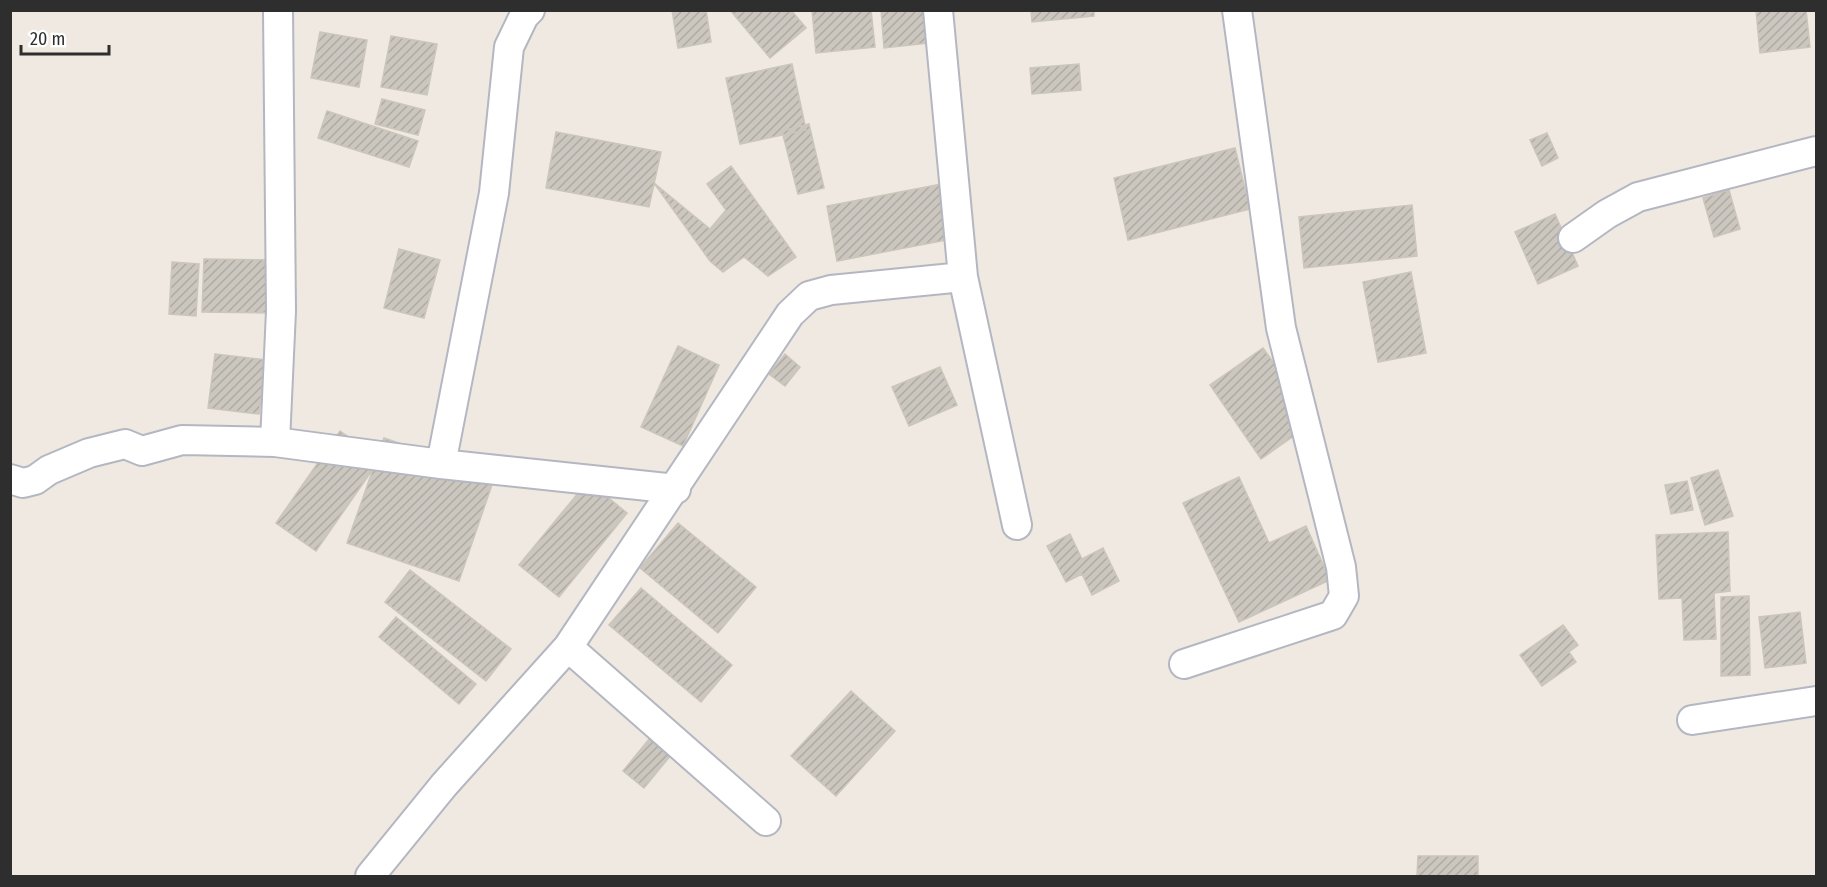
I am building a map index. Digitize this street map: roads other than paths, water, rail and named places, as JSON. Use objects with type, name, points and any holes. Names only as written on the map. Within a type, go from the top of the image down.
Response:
[{"type":"street","points":[[275,442],[281,311],[278,10]]},
{"type":"street","points":[[441,464],[494,193],[509,47],[524,16],[530,10]]},
{"type":"street","points":[[938,10],[963,277],[1017,525]]},
{"type":"street","points":[[1184,664],[1333,615],[1344,596],[1341,567],[1281,328],[1237,10]]},
{"type":"street","points":[[1573,238],[1607,214],[1638,197],[1816,151]]},
{"type":"street","points":[[370,876],[444,785],[568,647],[676,489],[790,314],[809,296],[831,291],[963,277]]},
{"type":"street","points":[[10,479],[23,483],[35,480],[49,470],[89,453],[125,444],[142,451],[182,440],[275,442],[441,464],[676,489]]},
{"type":"street","points":[[568,647],[766,821]]},
{"type":"street","points":[[1692,720],[1816,701]]}]
